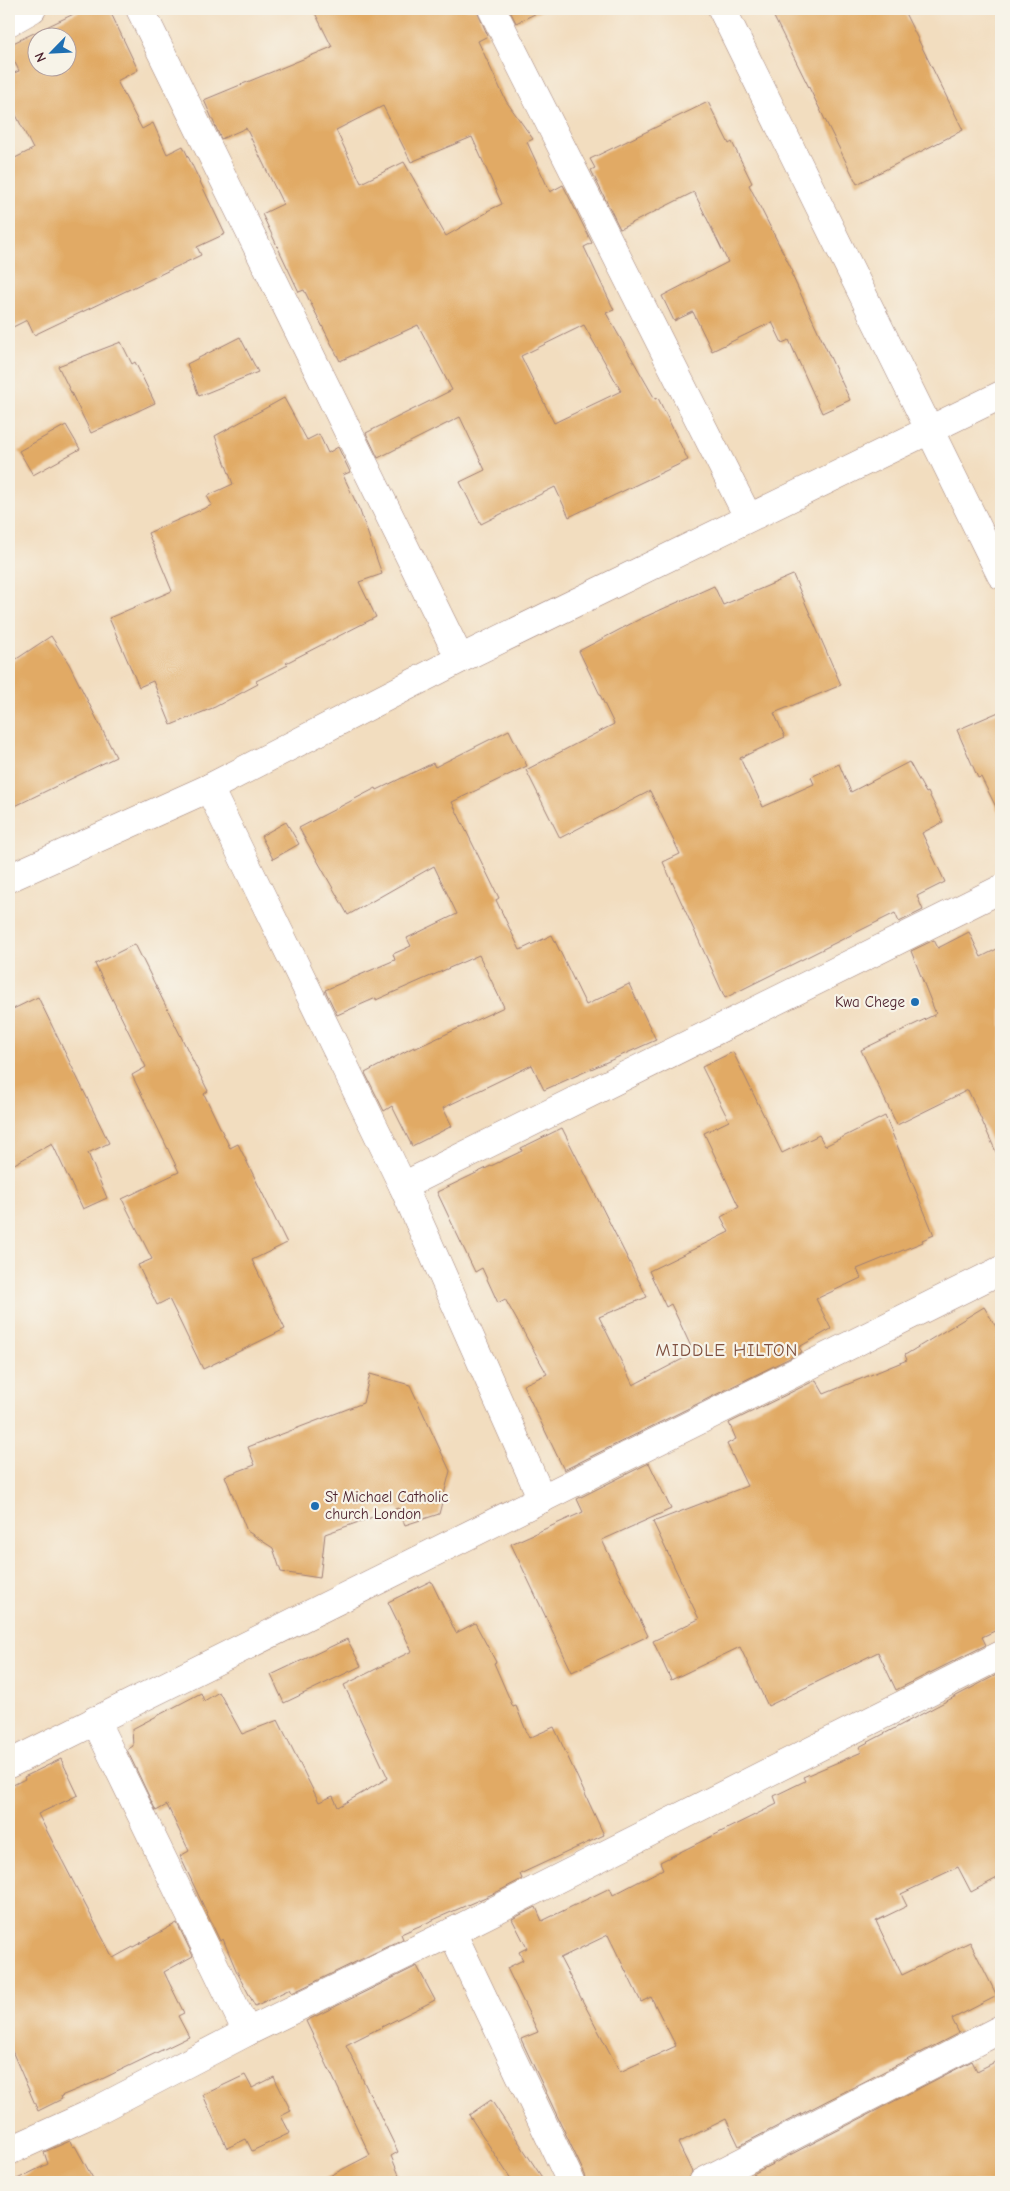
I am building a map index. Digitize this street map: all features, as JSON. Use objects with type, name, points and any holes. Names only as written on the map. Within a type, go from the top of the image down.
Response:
[{"type":"street","points":[[9,22],[32,9]]},
{"type":"street","points":[[140,9],[460,659]]},
{"type":"street","points":[[492,9],[748,517]]},
{"type":"street","points":[[722,9],[931,429],[1001,575]]},
{"type":"street","points":[[9,878],[208,788],[460,659],[1001,395]]},
{"type":"street","points":[[208,788],[403,1186],[542,1499]]},
{"type":"street","points":[[403,1186],[1001,889]]},
{"type":"street","points":[[9,1764],[1001,1270]]},
{"type":"street","points":[[9,2151],[86,2116],[247,2032],[452,1932],[1001,1655]]},
{"type":"street","points":[[95,1720],[247,2032]]},
{"type":"street","points":[[452,1932],[572,2182]]},
{"type":"street","points":[[703,2182],[1001,2030]]},
{"type":"building","points":[[84,9],[109,9],[138,70],[117,81],[142,129],[153,123],[167,154],[183,146],[225,234],[197,247],[201,255],[34,335],[27,320],[9,329],[9,161],[33,149],[9,101],[9,75],[19,71],[9,50],[9,45],[28,36],[28,78],[78,78],[78,28],[44,28]]},
{"type":"building","points":[[313,9],[476,9],[488,36],[478,41],[506,101],[533,139],[527,142],[550,192],[563,185],[592,243],[584,247],[614,310],[606,313],[655,399],[658,398],[688,460],[569,517],[555,487],[481,524],[460,482],[485,470],[460,417],[378,458],[366,433],[452,390],[418,325],[340,361],[304,290],[299,292],[262,214],[283,204],[246,128],[221,139],[204,100],[332,47]],"holes":[[[383,106],[411,162],[472,137],[502,204],[446,236],[404,162],[361,183],[336,130]],[[584,325],[621,391],[554,423],[521,356]]]},
{"type":"building","points":[[509,9],[545,9],[516,23]]},
{"type":"building","points":[[770,9],[903,9],[963,130],[857,184]]},
{"type":"building","points":[[708,102],[729,144],[732,142],[752,183],[749,185],[793,272],[791,273],[850,400],[822,413],[789,340],[782,343],[772,322],[712,351],[693,312],[674,321],[662,296],[728,262],[694,192],[620,229],[591,170],[595,168],[590,159]]},
{"type":"building","points":[[240,337],[258,372],[199,396],[187,364]]},
{"type":"building","points":[[121,342],[132,364],[135,362],[155,403],[91,433],[58,366]]},
{"type":"building","points":[[284,398],[307,440],[319,434],[328,453],[338,447],[350,472],[343,475],[360,511],[382,574],[359,582],[376,617],[286,663],[288,665],[256,681],[258,684],[215,707],[171,725],[153,681],[139,687],[109,618],[172,591],[148,533],[212,505],[207,496],[233,484],[215,436]]},
{"type":"building","points":[[66,425],[80,449],[33,475],[19,451]]},
{"type":"building","points":[[793,575],[841,685],[774,713],[785,737],[740,758],[763,807],[814,784],[811,777],[839,764],[851,792],[909,762],[926,793],[928,792],[943,822],[922,833],[945,882],[917,896],[923,910],[899,922],[895,913],[725,998],[663,862],[680,854],[650,791],[560,838],[526,770],[614,724],[579,651],[638,620],[714,586],[723,605]]},
{"type":"building","points":[[51,636],[69,664],[116,757],[9,809],[9,664]]},
{"type":"building","points":[[1001,711],[1001,817],[981,777],[978,778],[957,730]]},
{"type":"building","points":[[509,730],[527,766],[452,802],[499,898],[496,900],[520,950],[552,935],[586,1005],[629,984],[656,1040],[544,1090],[532,1065],[443,1108],[452,1126],[412,1146],[392,1106],[384,1111],[365,1073],[414,1047],[414,1049],[504,1007],[479,955],[337,1015],[325,990],[395,960],[393,954],[411,946],[407,938],[457,914],[434,866],[348,915],[299,828],[376,788],[377,790],[433,763],[435,767]]},
{"type":"building","points":[[286,822],[299,844],[273,859],[261,836]]},
{"type":"building","points":[[969,932],[981,957],[1001,947],[1001,1163],[968,1090],[897,1125],[861,1050],[936,1014],[911,951],[934,940],[938,948]]},
{"type":"building","points":[[135,944],[208,1091],[204,1094],[230,1148],[238,1144],[287,1243],[252,1260],[285,1329],[203,1369],[169,1299],[157,1305],[138,1265],[152,1259],[122,1199],[179,1172],[132,1075],[146,1067],[95,964]]},
{"type":"building","points":[[38,997],[109,1143],[88,1153],[107,1198],[83,1209],[52,1143],[9,1167],[9,1011]]},
{"type":"building","points":[[733,1052],[782,1153],[819,1135],[825,1146],[885,1116],[934,1235],[922,1240],[923,1242],[857,1269],[861,1278],[816,1299],[831,1329],[799,1347],[802,1352],[564,1470],[523,1385],[547,1374],[505,1299],[498,1303],[482,1268],[475,1272],[437,1192],[522,1151],[521,1148],[562,1128],[647,1297],[599,1317],[633,1385],[694,1353],[671,1304],[666,1307],[649,1271],[729,1232],[721,1217],[739,1207],[704,1133],[729,1121],[702,1067]]},
{"type":"building","points":[[984,1307],[1001,1335],[1001,1628],[982,1637],[986,1645],[896,1690],[878,1652],[768,1706],[740,1647],[671,1680],[653,1641],[699,1619],[653,1522],[747,1486],[727,1444],[736,1439],[729,1423],[816,1380],[824,1394],[907,1360],[905,1355]]},
{"type":"building","points":[[370,1374],[410,1385],[450,1471],[439,1514],[405,1525],[398,1508],[325,1534],[320,1578],[281,1572],[273,1548],[247,1531],[225,1476],[255,1465],[248,1447],[363,1403]]},
{"type":"building","points":[[649,1463],[671,1509],[602,1540],[648,1636],[572,1672],[511,1544],[583,1512],[577,1499]]},
{"type":"building","points":[[431,1581],[456,1633],[475,1623],[496,1662],[494,1663],[513,1707],[516,1706],[529,1738],[554,1727],[604,1835],[520,1874],[522,1879],[497,1892],[401,1934],[403,1939],[292,1993],[290,1989],[255,2006],[236,1970],[223,1939],[220,1941],[180,1856],[189,1851],[167,1805],[156,1811],[127,1750],[133,1746],[132,1729],[201,1693],[204,1701],[219,1692],[242,1734],[278,1720],[319,1802],[333,1796],[338,1807],[388,1778],[344,1685],[412,1651],[388,1602]]},
{"type":"building","points":[[347,1639],[361,1666],[284,1703],[271,1675]]},
{"type":"building","points":[[1000,1673],[1001,1876],[971,1892],[958,1867],[901,1894],[907,1906],[876,1921],[902,1975],[970,1942],[997,1996],[952,2019],[959,2033],[739,2146],[726,2119],[678,2143],[692,2172],[688,2182],[586,2182],[585,2175],[521,2039],[538,2032],[507,1968],[523,1960],[519,1952],[527,1948],[512,1919],[536,1907],[542,1921],[610,1888],[613,1895],[663,1869],[660,1862],[777,1804],[774,1796],[805,1781],[803,1777],[862,1752],[859,1747]],"holes":[[[608,1935],[641,2002],[651,1997],[676,2046],[620,2072],[560,1958]]]},
{"type":"building","points":[[61,1759],[78,1795],[38,1814],[113,1958],[177,1923],[193,1956],[164,1972],[184,2013],[178,2016],[189,2037],[100,2080],[61,2096],[62,2099],[38,2111],[9,2044],[9,1787],[25,1779],[24,1777]]},
{"type":"building","points":[[417,1966],[435,2000],[346,2045],[398,2152],[391,2156],[402,2182],[318,2182],[370,2155],[306,2021]]},
{"type":"building","points":[[1001,2059],[1001,2182],[757,2182],[753,2174],[972,2061],[977,2071]]},
{"type":"building","points":[[245,2075],[252,2088],[274,2077],[291,2111],[281,2116],[290,2133],[252,2151],[246,2139],[227,2148],[203,2095]]},
{"type":"building","points":[[491,2100],[545,2182],[513,2182],[469,2115]]},
{"type":"building","points":[[70,2141],[73,2147],[75,2146],[95,2182],[11,2182],[48,2164],[44,2152]]},
{"type":"place","name":"Kwa Chege","points":[[915,1002]]},
{"type":"place","name":"St Michael Catholic church London","points":[[315,1506]]},
{"type":"district","name":"MIDDLE HILTON","points":[[727,1350]]}]
